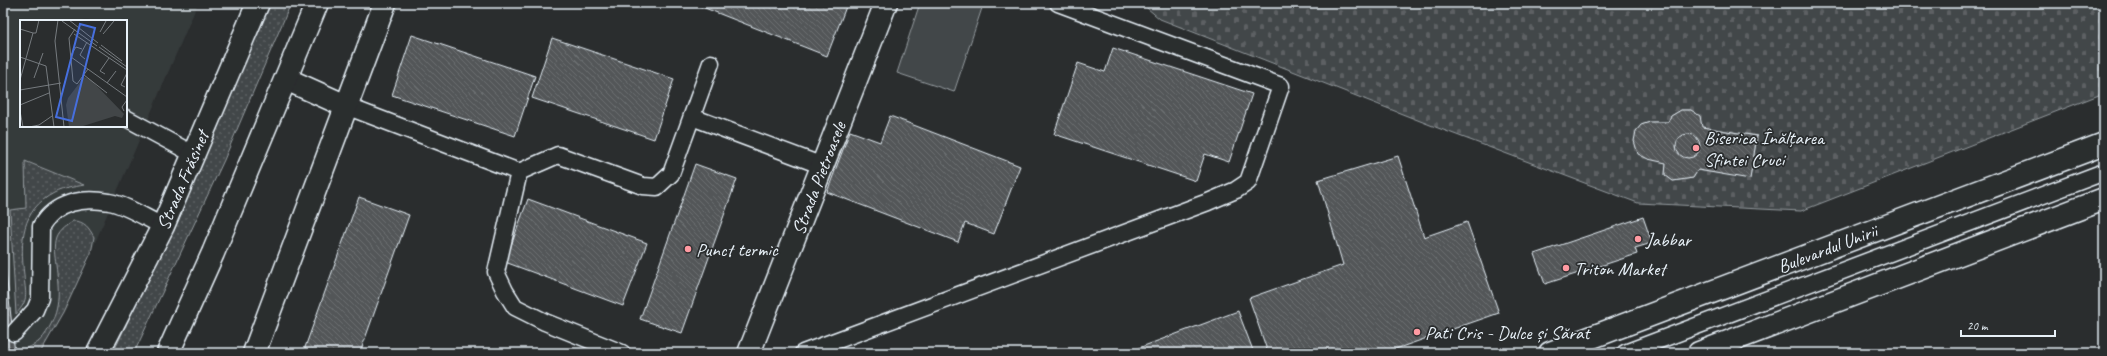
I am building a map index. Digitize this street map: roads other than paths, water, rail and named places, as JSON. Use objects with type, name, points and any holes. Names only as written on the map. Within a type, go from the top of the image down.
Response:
[{"type":"main road","name":"Strada Frăsinet","points":[[98,353],[163,226],[258,3]]},
{"type":"main road","points":[[168,353],[213,253],[317,3]]},
{"type":"main road","points":[[254,353],[385,3]]},
{"type":"main road","name":"Strada Pietroasele","points":[[749,353],[886,3]]},
{"type":"main road","points":[[286,79],[346,106]]},
{"type":"main road","name":"Bulevardul Unirii","points":[[1550,353],[2104,144]]},
{"type":"main road","points":[[1699,353],[2104,199]]},
{"type":"lane","points":[[802,353],[1208,202],[1236,190],[1248,182],[1281,86],[1061,3]]},
{"type":"lane","points":[[346,106],[519,172],[558,155],[643,186],[657,187],[671,174],[711,63]]},
{"type":"lane","points":[[692,117],[823,166]]},
{"type":"lane","points":[[127,119],[193,154]]},
{"type":"lane","points":[[519,172],[496,272],[505,291],[515,307],[545,322],[622,353]]},
{"type":"lane","points":[[1625,353],[2104,172]]},
{"type":"lane","points":[[14,332],[35,310],[40,298],[41,226],[53,212],[63,204],[74,201],[110,202],[163,226]]},
{"type":"place","name":"Biserica Înălțarea Sfintei Cruci","points":[[1696,148]]},
{"type":"place","name":"Jabbar","points":[[1638,239]]},
{"type":"place","name":"Punct termic","points":[[688,249]]},
{"type":"place","name":"Triton Market","points":[[1566,268]]},
{"type":"place","name":"Pati Cris - Dulce și Sărat","points":[[1417,332]]}]
